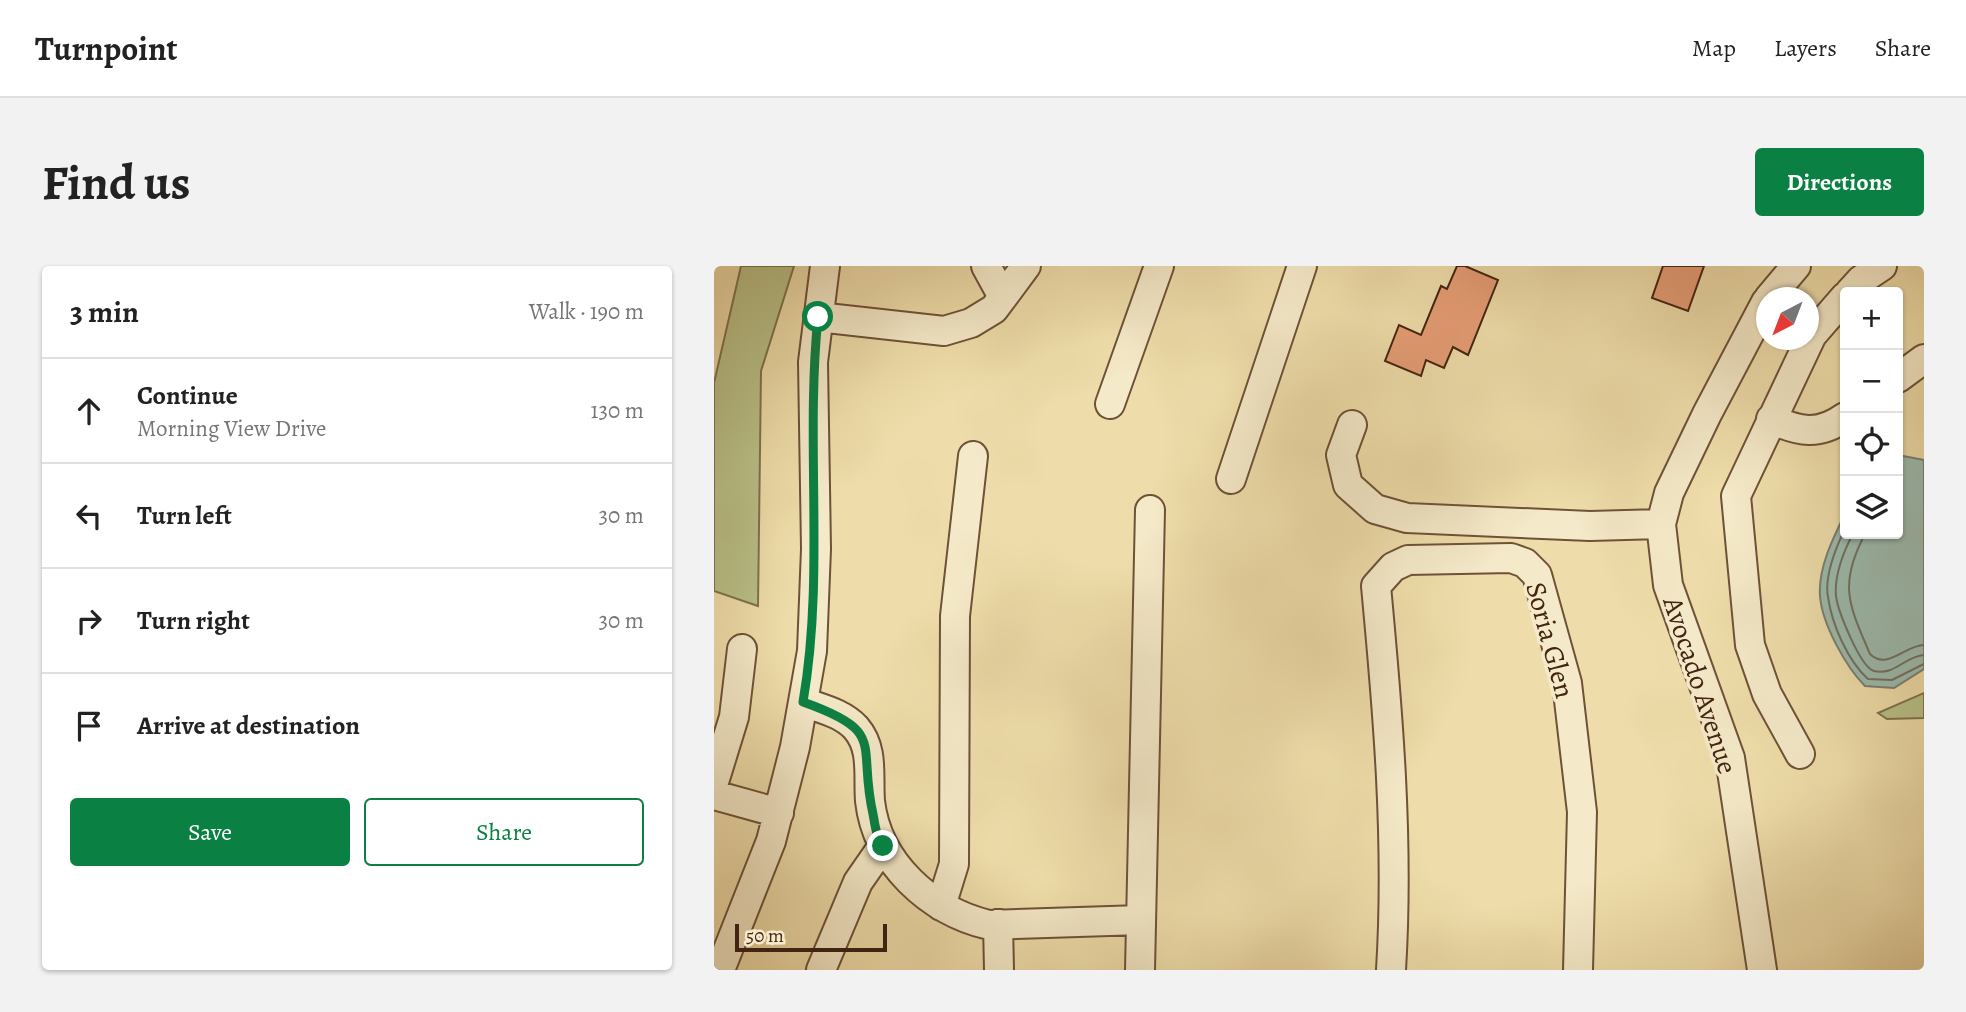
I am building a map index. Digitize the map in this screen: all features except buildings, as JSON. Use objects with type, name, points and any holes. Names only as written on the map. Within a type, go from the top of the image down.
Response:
[{"type":"street","points":[[720,970],[771,841],[812,651],[816,549],[813,362],[825,266]]},
{"type":"street","points":[[986,266],[1003,297]]},
{"type":"street","points":[[818,317],[944,331],[971,323],[994,309],[1026,266]]},
{"type":"street","points":[[1110,404],[1159,266]]},
{"type":"street","points":[[1231,479],[1302,266]]},
{"type":"street","points":[[1778,287],[1796,266]]},
{"type":"street","points":[[1855,287],[1882,266]]},
{"type":"street","points":[[1800,754],[1767,694],[1750,645],[1736,496],[1812,335],[1840,303]]},
{"type":"street","name":"Avocado Avenue","points":[[1756,321],[1690,448],[1669,493],[1661,524],[1668,585],[1730,758],[1762,970]]},
{"type":"street","points":[[1903,374],[1924,359]]},
{"type":"street","points":[[1771,419],[1794,429],[1828,429],[1840,420]]},
{"type":"street","points":[[1352,425],[1341,455],[1348,485],[1375,509],[1407,518],[1590,526],[1661,524]]},
{"type":"street","points":[[941,906],[954,864],[955,616],[973,456]]},
{"type":"street","points":[[1140,970],[1150,510]]},
{"type":"street","name":"Soria Glen","points":[[1391,970],[1394,911],[1387,706],[1376,586],[1393,567],[1408,560],[1511,558],[1525,563],[1537,575],[1567,683],[1582,812],[1578,970]]},
{"type":"street","points":[[714,782],[734,717],[742,649]]},
{"type":"street","points":[[803,702],[842,716],[857,729],[868,748],[870,802],[878,839],[898,869],[941,906],[965,919],[998,925],[1141,920]]},
{"type":"street","points":[[714,796],[779,813]]},
{"type":"street","points":[[821,970],[858,882],[883,846]]},
{"type":"street","points":[[998,925],[999,970]]},
{"type":"green space","points":[[741,266],[794,266],[761,371],[758,606],[714,591],[714,383]]},
{"type":"green space","points":[[1924,693],[1924,718],[1887,719],[1878,713]]},
{"type":"water","points":[[1903,456],[1924,460],[1924,669],[1894,688],[1865,686],[1843,657],[1830,632],[1822,607],[1820,585],[1831,543],[1840,524],[1840,539],[1903,539]]},
{"type":"route","points":[[818,317],[813,362],[816,549],[812,651],[803,702],[842,716],[857,729],[868,748],[870,802],[878,839],[883,846]]}]
